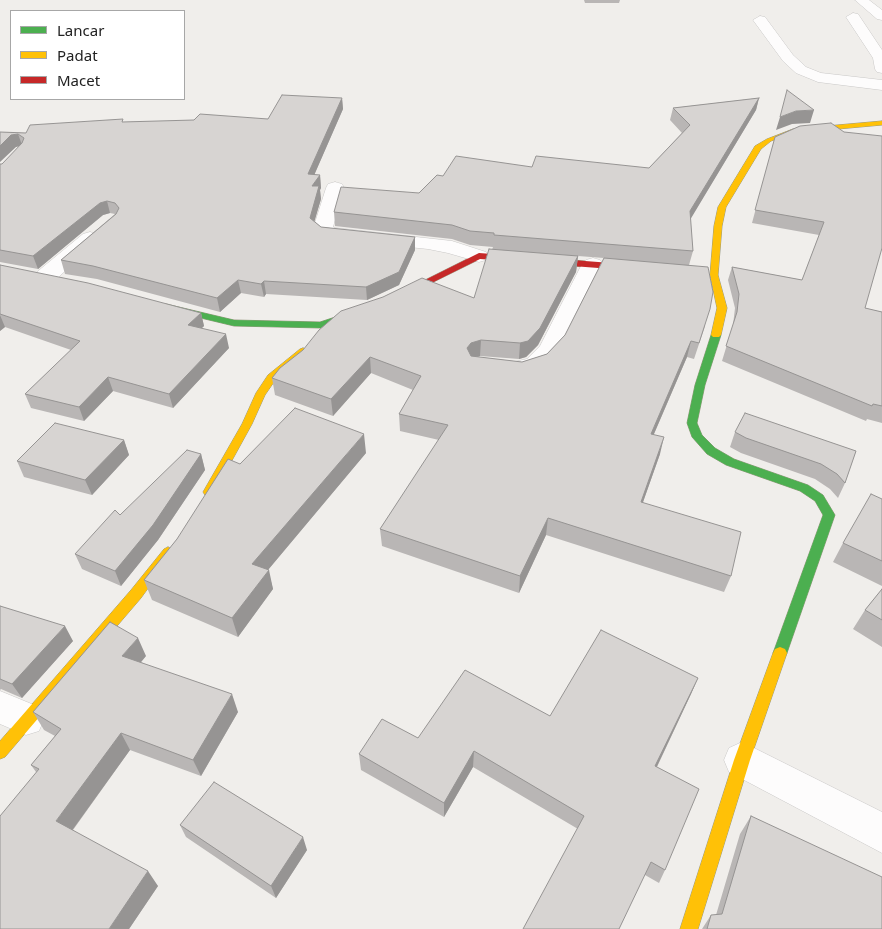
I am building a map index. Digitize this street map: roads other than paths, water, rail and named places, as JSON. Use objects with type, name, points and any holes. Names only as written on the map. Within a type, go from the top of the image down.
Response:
[{"type":"street","points":[[861,0],[882,16]]},
{"type":"street","points":[[853,17],[880,58],[882,69]]},
{"type":"street","points":[[760,20],[788,58],[801,70],[818,76],[882,85]]},
{"type":"street","points":[[689,929],[742,760],[829,515],[820,498],[804,488],[730,462],[711,451],[698,437],[692,424],[700,385],[719,326],[722,308],[710,275],[722,207],[758,148],[779,135],[793,131],[882,123]]},
{"type":"street","points":[[336,188],[323,229],[330,234],[428,243],[452,247],[480,256],[652,269]]},
{"type":"street","points":[[48,277],[103,227]]},
{"type":"street","points":[[203,502],[243,432],[260,395],[272,377],[295,360],[316,334],[480,256]]},
{"type":"street","points":[[494,368],[520,369],[536,364],[550,350],[593,264]]},
{"type":"street","points":[[152,304],[234,323],[316,334]]},
{"type":"street","points":[[0,752],[13,713],[136,594],[176,541]]},
{"type":"street","points":[[742,760],[882,833]]}]
